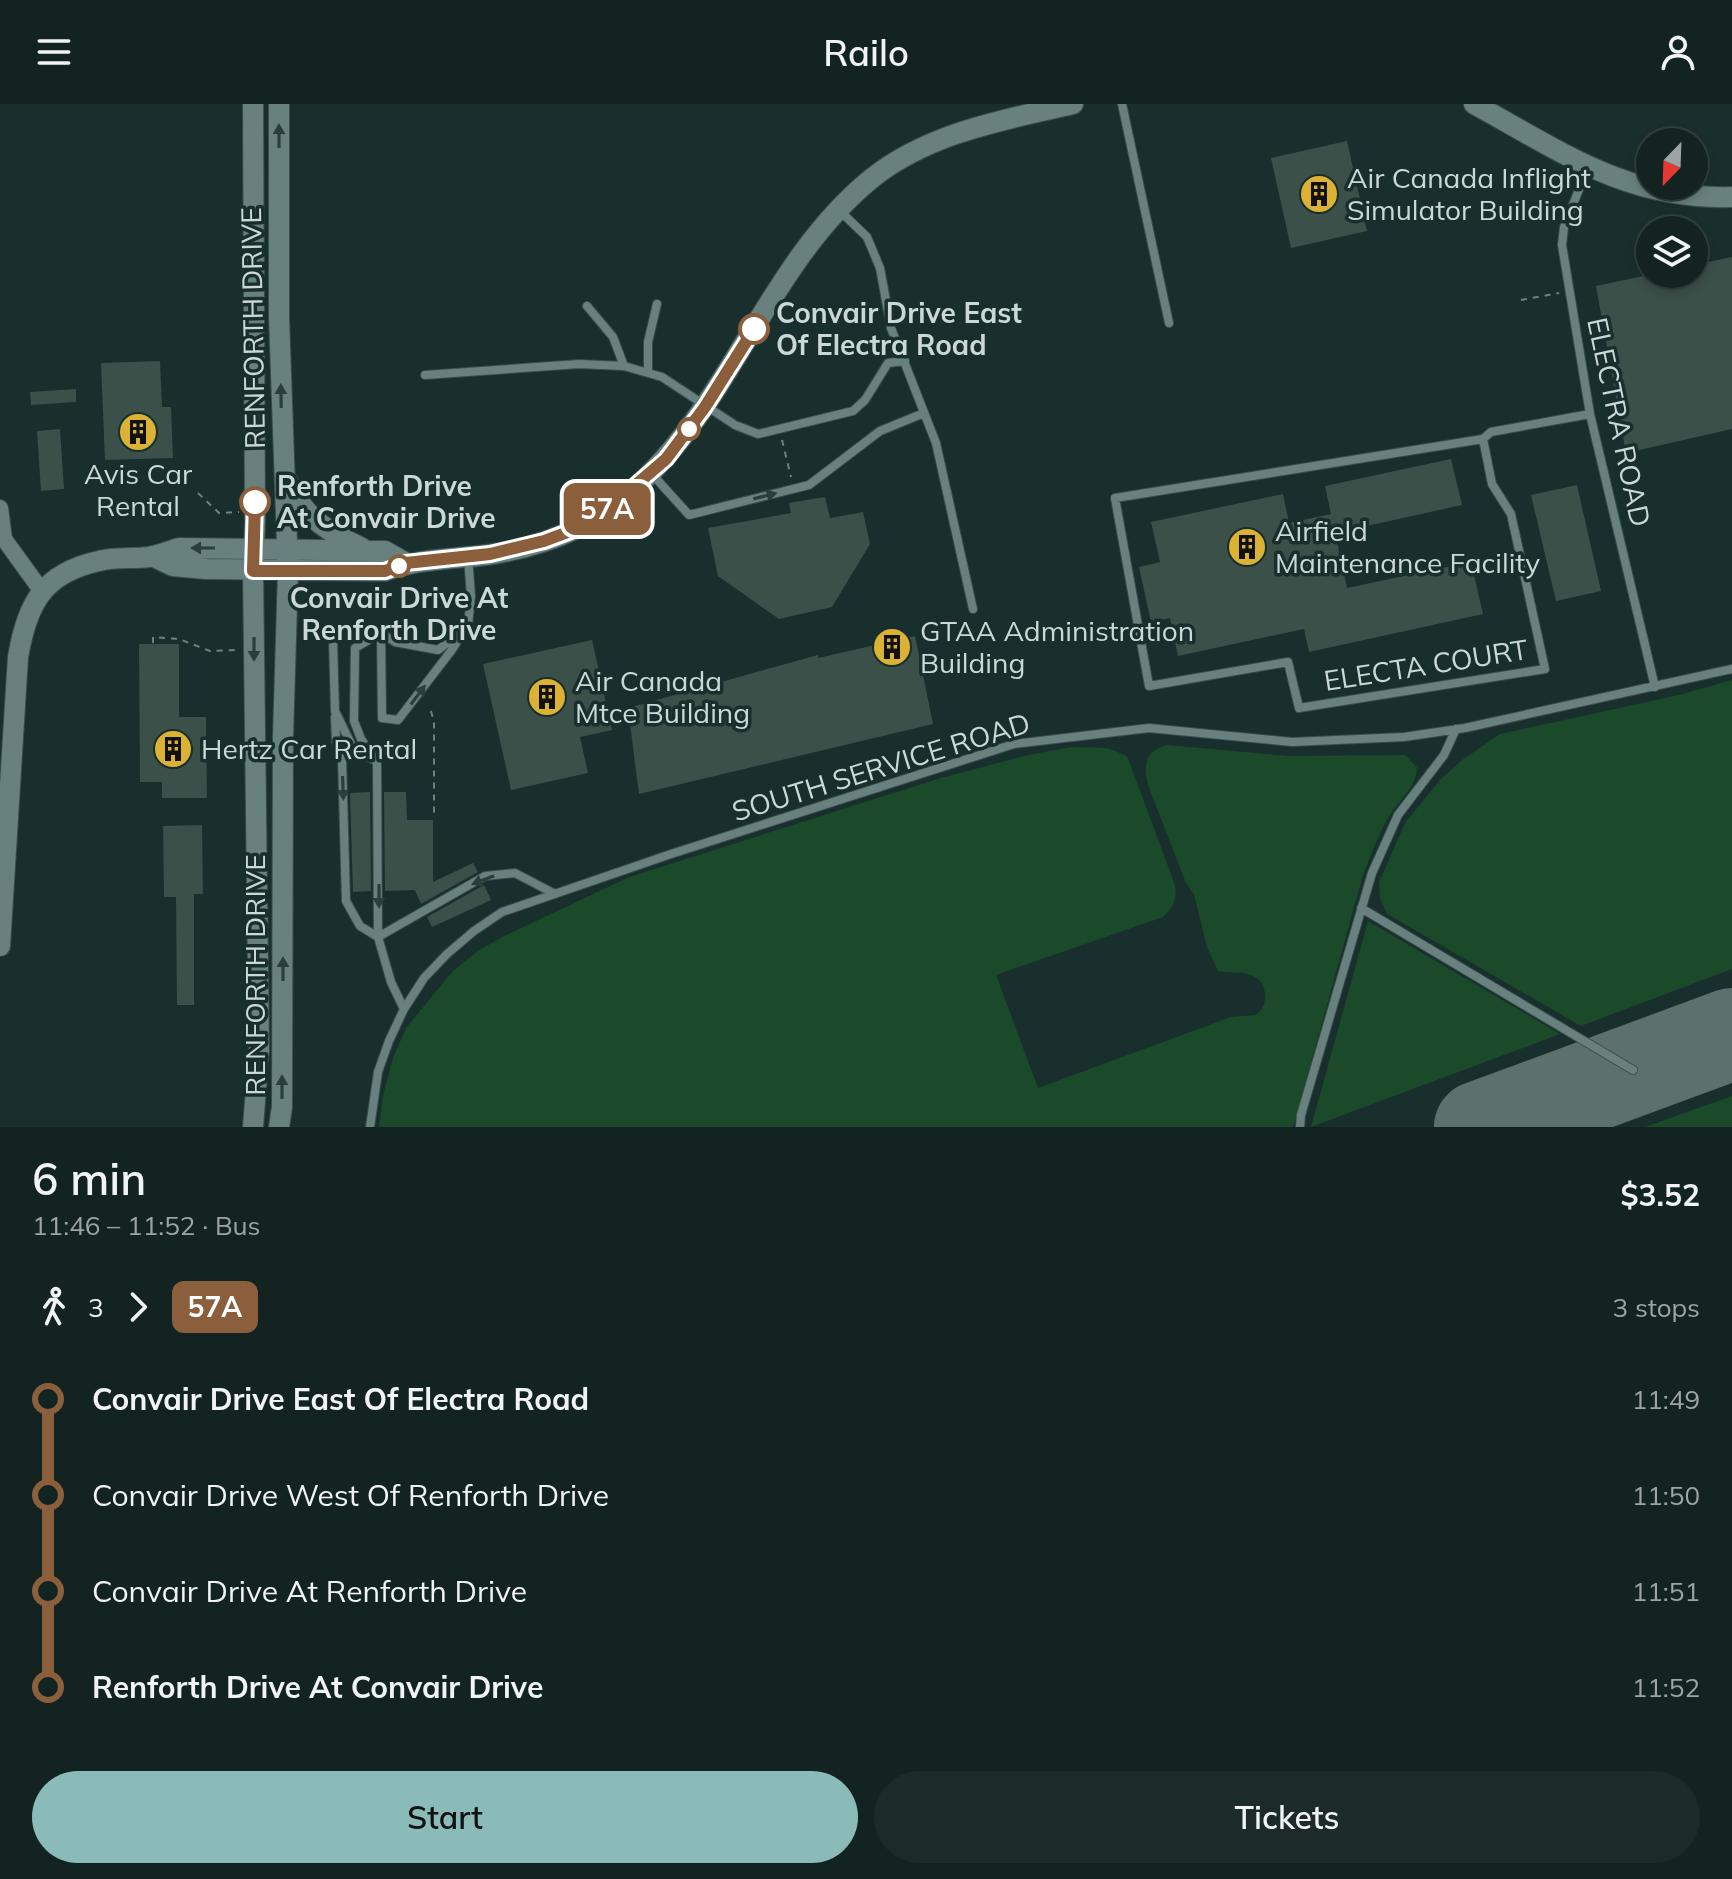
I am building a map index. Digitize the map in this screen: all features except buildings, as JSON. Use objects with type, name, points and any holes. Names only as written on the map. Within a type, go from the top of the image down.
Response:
[{"type":"main road","name":"RENFORTH DRIVE","points":[[253,104],[253,571],[259,1050],[253,1127]]},
{"type":"main road","name":"RENFORTH DRIVE","points":[[279,104],[283,474],[288,571],[283,737],[282,1107],[279,1127]]},
{"type":"main road","points":[[152,556],[173,566],[253,571],[385,571],[406,563],[468,557],[544,541],[576,529],[601,515],[652,473],[681,441],[798,261],[839,209],[872,179],[926,146],[955,134],[1073,104]]},
{"type":"main road","points":[[1474,104],[1613,178],[1659,191],[1700,197],[1732,197]]},
{"type":"main road","points":[[283,474],[313,519],[327,531],[369,551]]},
{"type":"main road","points":[[0,946],[18,657],[28,614],[41,590],[73,569],[100,560],[152,556],[179,548],[385,551],[406,563]]},
{"type":"street","points":[[0,508],[4,539],[41,590]]},
{"type":"lane","points":[[1122,104],[1169,323]]},
{"type":"lane","name":"ELECTRA ROAD","points":[[1588,167],[1562,237],[1590,414],[1655,687]]},
{"type":"lane","points":[[839,209],[867,237],[880,268],[891,328],[936,443],[973,609]]},
{"type":"lane","points":[[648,372],[648,342],[657,304]]},
{"type":"lane","points":[[587,306],[613,337],[624,366]]},
{"type":"lane","points":[[425,375],[579,364],[624,366],[662,377],[746,431],[770,432],[853,411],[865,400],[888,363],[905,361]]},
{"type":"lane","points":[[652,473],[689,515],[809,485],[880,431],[924,413]]},
{"type":"lane","points":[[1483,439],[1491,432],[1590,414]]},
{"type":"lane","name":"ELECTA COURT","points":[[1483,439],[1492,484],[1511,514],[1545,669],[1299,708],[1288,662],[1149,686],[1115,498],[1483,439]]},
{"type":"lane","points":[[378,937],[360,926],[346,901],[342,759],[336,741],[333,641],[337,631],[381,633],[395,642],[438,650],[468,625],[471,596],[468,557]]},
{"type":"lane","points":[[381,633],[382,718],[398,720],[451,651],[461,632]]},
{"type":"lane","points":[[381,633],[355,648],[354,721],[361,739],[377,762],[378,937],[391,982],[404,1009]]},
{"type":"lane","name":"SOUTH SERVICE ROAD","points":[[370,1127],[378,1072],[404,1009],[439,962],[474,931],[502,912],[555,894],[1014,744],[1149,728],[1292,742],[1404,737],[1456,729],[1732,669]]},
{"type":"lane","points":[[335,711],[354,750],[377,762]]},
{"type":"lane","points":[[1300,1127],[1372,873],[1398,815],[1444,755],[1456,729]]},
{"type":"lane","points":[[378,937],[485,876],[515,873],[555,894]]},
{"type":"lane","points":[[1361,908],[1633,1070]]},
{"type":"path","points":[[1521,300],[1570,290]]},
{"type":"path","points":[[782,440],[794,489]]},
{"type":"path","points":[[198,493],[219,513],[240,512]]},
{"type":"path","points":[[153,643],[153,637],[172,638],[210,651],[240,650]]},
{"type":"path","points":[[431,711],[434,722],[434,817]]},
{"type":"green space","points":[[1732,680],[1732,969],[1581,1026],[1387,914],[1380,898],[1379,882],[1405,823],[1440,780],[1462,760],[1500,734],[1679,695]]},
{"type":"green space","points":[[1167,745],[1288,756],[1405,755],[1417,767],[1411,787],[1382,830],[1362,879],[1293,1127],[379,1127],[393,1058],[406,1028],[453,971],[502,937],[629,877],[941,778],[1072,747],[1108,748],[1127,756],[1176,894],[1172,906],[1163,917],[996,975],[1038,1088],[1231,1017],[1256,1015],[1264,1002],[1263,985],[1247,974],[1218,971],[1207,947],[1194,894],[1186,883],[1148,785],[1147,760],[1154,751]]},
{"type":"green space","points":[[1368,921],[1560,1034],[1311,1127]]},
{"type":"green space","points":[[1732,1096],[1732,1127],[1645,1127]]},
{"type":"taxiway","points":[[1515,1127],[1559,1097]]},
{"type":"runway","points":[[1480,1127],[1732,1034]]},
{"type":"bus line","name":"57A","points":[[255,502],[253,571],[385,571],[406,563],[490,554],[544,541],[601,515],[666,459],[705,407],[754,329]]},
{"type":"place","name":"Air Canada Inflight Simulator Building","points":[[1319,194]]},
{"type":"place","name":"Convair Drive East Of Electra Road","points":[[754,329]]},
{"type":"place","name":"Avis Car Rental","points":[[138,432]]},
{"type":"place","name":"Renforth Drive At Convair Drive","points":[[255,502]]},
{"type":"place","name":"Airfield Maintenance Facility","points":[[1247,547]]},
{"type":"place","name":"Convair Drive At Renforth Drive","points":[[399,566]]},
{"type":"place","name":"GTAA Administration Building","points":[[892,647]]},
{"type":"place","name":"Air Canada Mtce Building","points":[[547,697]]},
{"type":"place","name":"Hertz Car Rental","points":[[173,749]]}]
